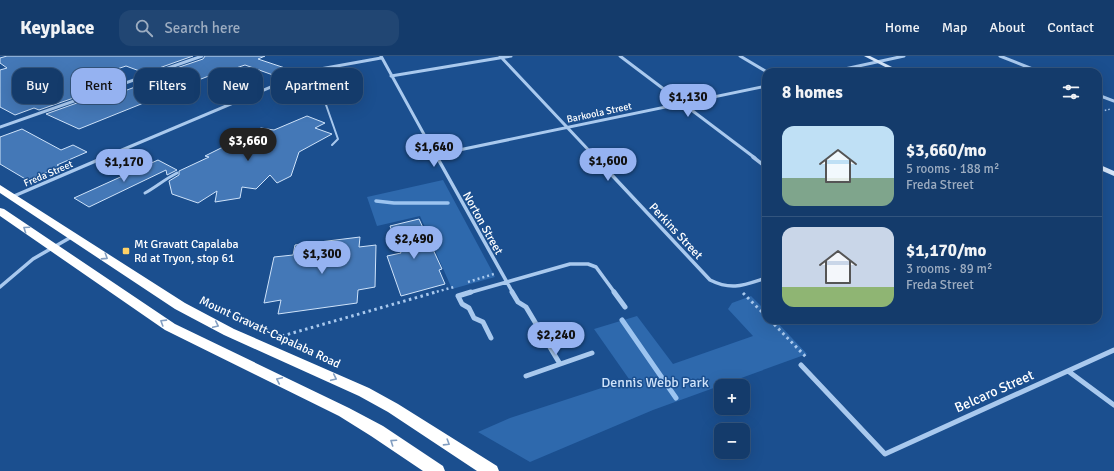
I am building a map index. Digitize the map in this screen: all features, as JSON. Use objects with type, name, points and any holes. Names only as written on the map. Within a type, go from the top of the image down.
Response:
[{"type":"highway","name":"Mount Gravatt-Capalaba Road","points":[[0,188],[180,306],[204,320],[364,392],[393,408],[491,471]]},
{"type":"highway","points":[[0,211],[170,327],[344,412],[377,431],[437,471]]},
{"type":"main road","points":[[866,56],[891,68]]},
{"type":"main road","points":[[1102,169],[1114,174]]},
{"type":"street","points":[[0,127],[202,56]]},
{"type":"street","points":[[391,76],[511,56]]},
{"type":"street","points":[[620,56],[762,164]]},
{"type":"street","points":[[740,56],[762,69]]},
{"type":"street","points":[[850,68],[904,56]]},
{"type":"street","points":[[1000,56],[1030,68]]},
{"type":"street","name":"Norton Street","points":[[381,57],[500,272],[518,302],[526,306],[560,364]]},
{"type":"street","name":"Freda Street","points":[[14,196],[309,71],[381,57]]},
{"type":"street","name":"Perkins Street","points":[[501,57],[710,280],[719,286],[728,288],[762,279]]},
{"type":"street","name":"Barkoola Street","points":[[435,155],[762,87]]},
{"type":"street","points":[[1102,96],[1114,101]]},
{"type":"street","points":[[0,287],[33,259],[51,247],[73,236]]},
{"type":"street","points":[[490,338],[483,322],[474,318],[469,308],[462,304],[458,296],[570,264],[588,264],[596,268],[625,306]]},
{"type":"street","name":"Belcaro Street","points":[[801,365],[885,454],[1114,350]]},
{"type":"street","points":[[526,376],[592,353]]},
{"type":"street","points":[[1068,371],[1114,405]]},
{"type":"lane","points":[[326,104],[338,139],[332,145]]},
{"type":"lane","points":[[145,193],[154,188],[163,180],[177,173]]},
{"type":"path","points":[[1102,111],[1114,108]]},
{"type":"path","points":[[465,283],[500,272]]},
{"type":"path","points":[[282,336],[457,286]]},
{"type":"path","points":[[743,292],[762,312]]},
{"type":"path","points":[[774,324],[810,361],[801,365]]},
{"type":"green space","points":[[443,180],[495,277],[452,289],[420,216],[377,226],[367,197]]},
{"type":"green space","name":"Dennis Webb Park","points":[[751,296],[762,307],[762,324],[779,324],[807,354],[738,379],[714,379],[714,388],[653,410],[530,462],[478,432],[510,418],[629,379],[594,329],[637,316],[673,364],[753,336],[728,309],[732,303]]},
{"type":"building","points":[[7,56],[193,56],[159,68],[134,69],[126,66],[120,68],[71,68],[71,99],[63,102],[63,68],[12,68],[12,104],[56,104],[39,110],[34,108],[15,115],[0,107],[0,70],[7,68],[0,63],[0,58]]},
{"type":"building","points":[[205,56],[265,56],[258,59],[285,68],[271,68],[271,74],[263,71],[263,68],[253,68],[245,65],[236,68],[208,68],[208,76],[200,79],[200,68],[177,68],[203,59]]},
{"type":"building","points":[[134,87],[134,104],[141,104],[79,129],[46,114],[74,104],[126,104],[127,90]]},
{"type":"building","points":[[307,116],[325,123],[315,128],[332,134],[299,152],[291,176],[277,183],[270,175],[256,189],[242,187],[240,198],[215,202],[217,191],[198,203],[172,194],[169,181],[179,175],[179,171],[209,157],[205,156],[261,128],[274,130]]},
{"type":"building","points":[[22,129],[61,150],[73,145],[87,152],[57,165],[60,167],[27,180],[0,164],[0,137]]},
{"type":"building","points":[[158,160],[177,170],[167,175],[166,170],[89,207],[74,198]]},
{"type":"building","points":[[419,219],[442,269],[439,270],[445,284],[401,296],[387,256],[401,253],[390,226]]},
{"type":"building","points":[[360,237],[359,247],[376,245],[375,287],[358,290],[357,303],[278,314],[281,300],[264,303],[274,257],[293,255],[295,245]]},
{"type":"waterway","points":[[376,201],[394,203],[448,203]]},
{"type":"waterway","points":[[622,320],[676,398]]},
{"type":"place","name":"Mt Gravatt Capalaba Rd at Tryon, stop 61","points":[[126,251]]}]
